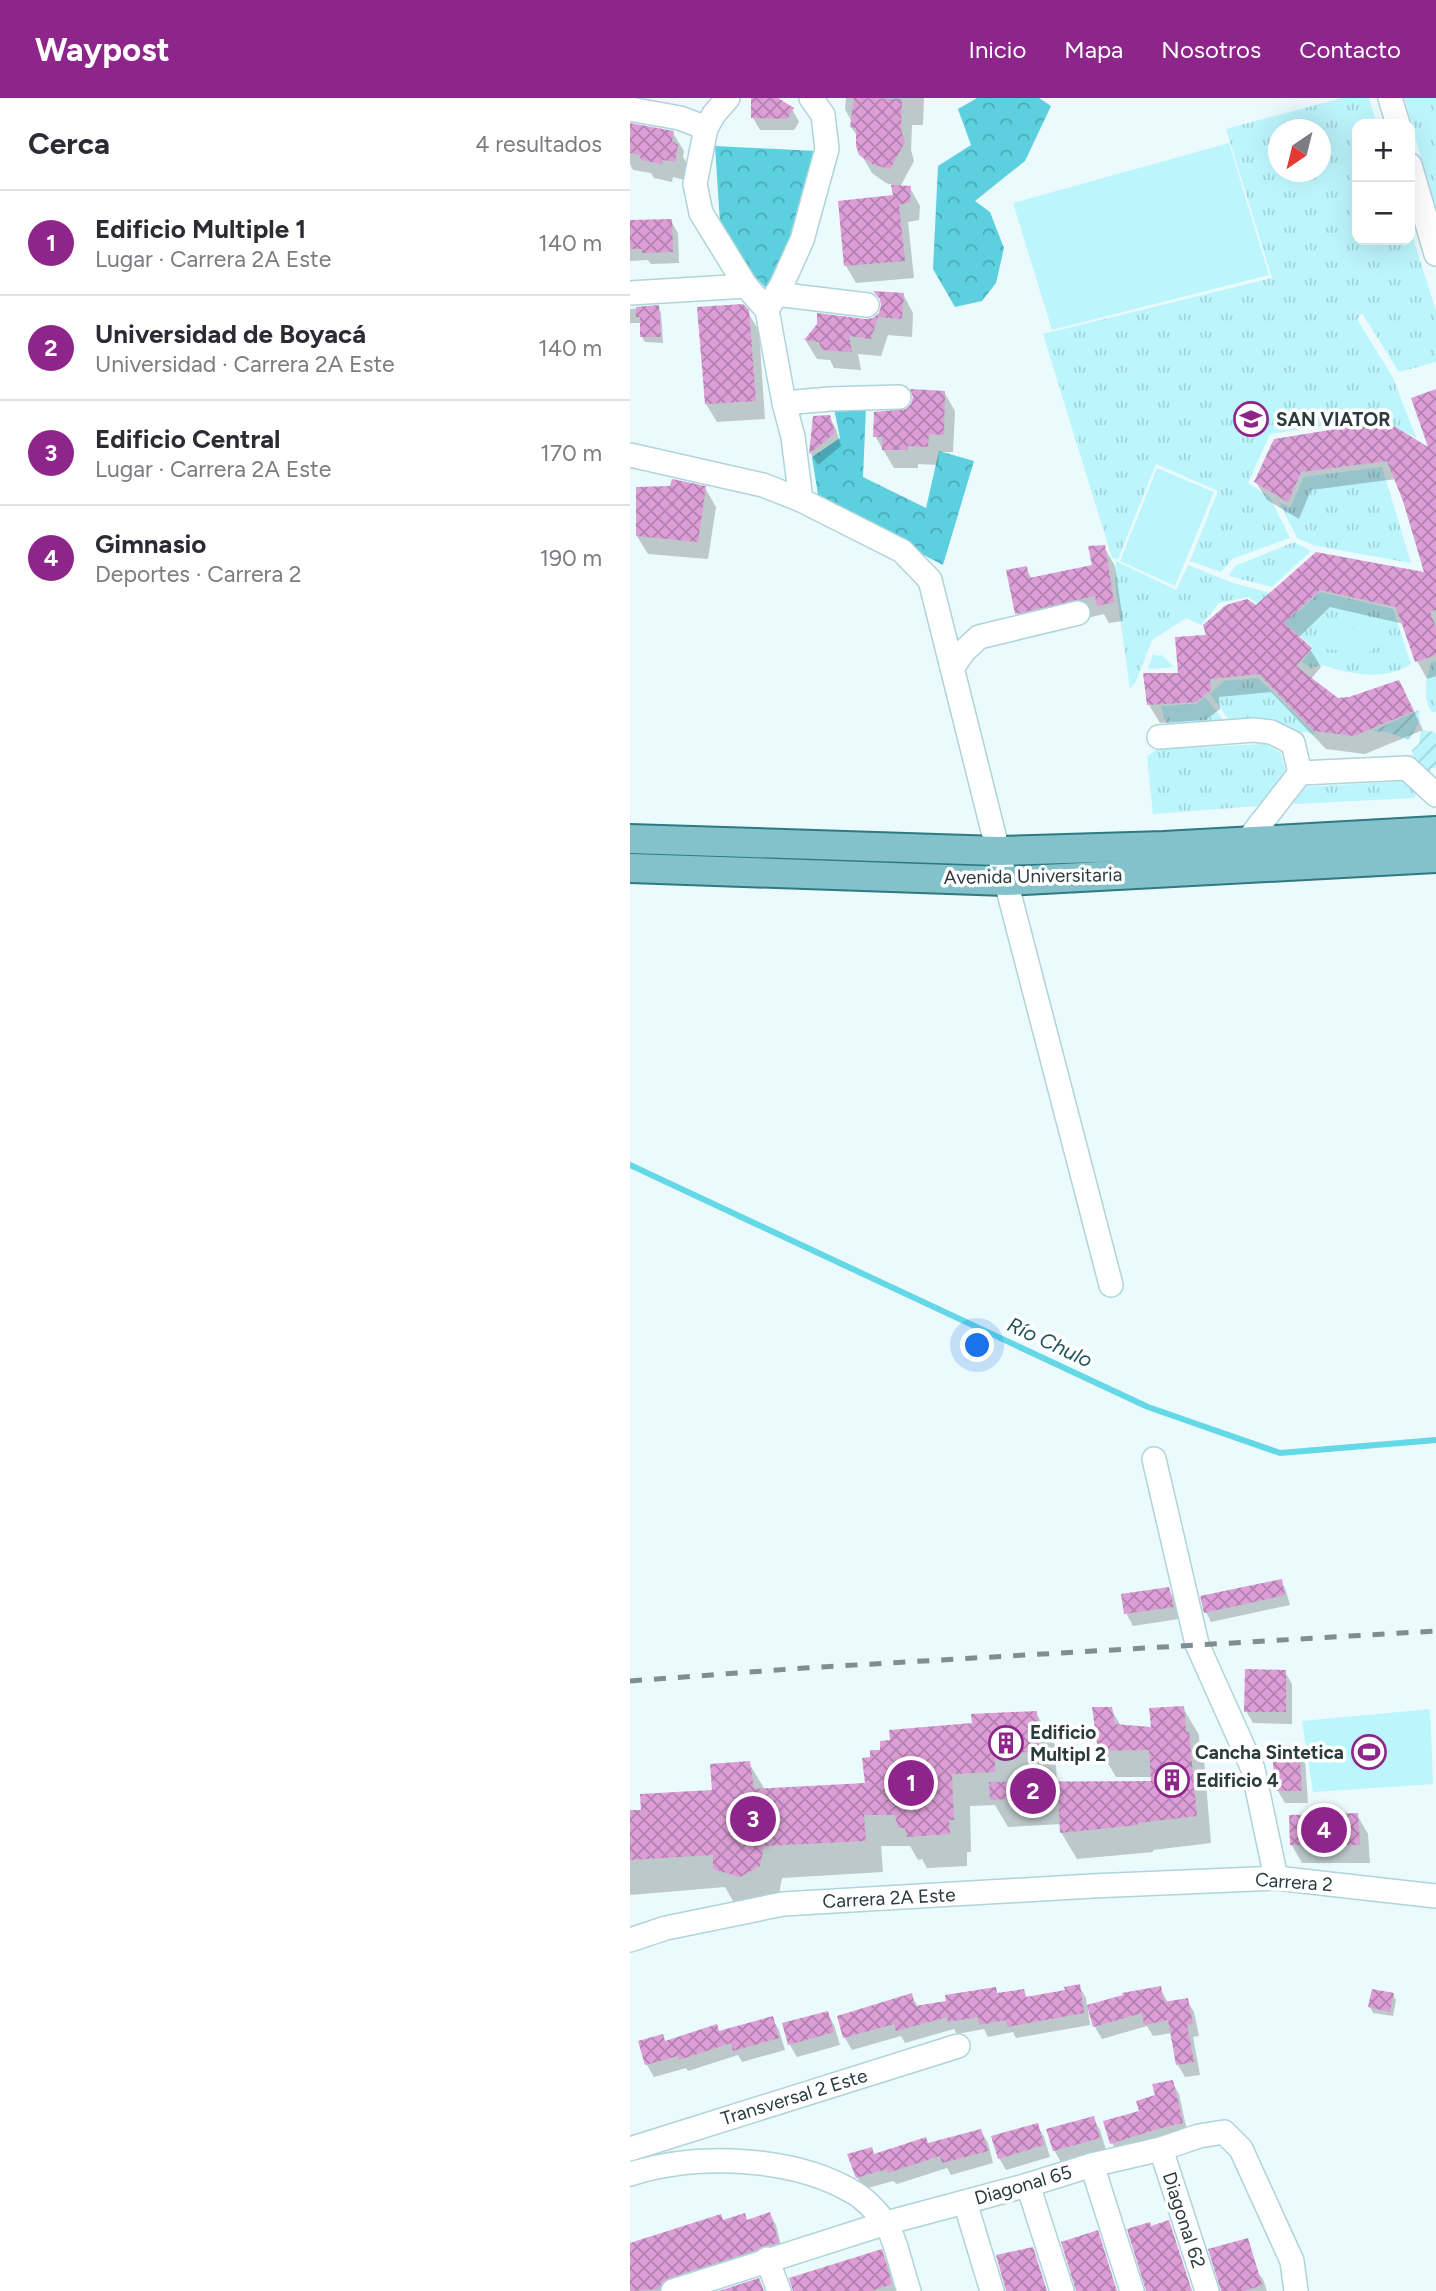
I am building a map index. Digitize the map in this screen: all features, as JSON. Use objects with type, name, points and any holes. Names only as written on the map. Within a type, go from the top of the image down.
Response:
[{"type":"main road","name":"Avenida Universitaria","points":[[630,839],[998,851],[1436,831]]},
{"type":"main road","name":"Avenida Universitaria","points":[[630,868],[1006,881],[1436,858]]},
{"type":"street","points":[[728,98],[706,128],[695,184],[701,213],[746,286],[772,302],[867,306]]},
{"type":"street","points":[[1390,98],[1396,119]]},
{"type":"street","points":[[801,500],[793,437],[784,403],[772,302],[802,240],[827,149],[823,115],[815,100]]},
{"type":"street","points":[[631,109],[680,118],[706,128]]},
{"type":"street","points":[[1415,182],[1436,254]]},
{"type":"street","points":[[630,293],[746,286]]},
{"type":"street","points":[[784,403],[899,397]]},
{"type":"street","points":[[630,455],[763,485],[801,500],[902,551],[930,580],[1111,1285]]},
{"type":"street","points":[[952,668],[964,651],[979,637],[1078,613]]},
{"type":"street","points":[[1159,737],[1254,730],[1271,732],[1293,743],[1300,773]]},
{"type":"street","points":[[1247,841],[1300,773],[1407,768],[1436,795]]},
{"type":"street","points":[[1154,1459],[1197,1644],[1253,1769],[1276,1878]]},
{"type":"street","name":"Carrera 2","points":[[1152,1885],[1184,1881],[1276,1878],[1436,1896]]},
{"type":"street","name":"Carrera 2A Este","points":[[630,1940],[666,1928],[783,1904],[1152,1885]]},
{"type":"street","name":"Transversal 2 Este","points":[[630,2149],[958,2046]]},
{"type":"street","name":"Diagonal 65","points":[[673,2291],[886,2223],[1092,2165],[1161,2149],[1199,2136],[1224,2132],[1241,2149],[1292,2262],[1296,2291]]},
{"type":"street","name":"Diagonal 62","points":[[1161,2149],[1207,2291]]},
{"type":"street","points":[[630,2174],[692,2162],[734,2161],[777,2166],[816,2176],[855,2192],[886,2223],[909,2291]]},
{"type":"street","points":[[1092,2165],[1132,2291]]},
{"type":"street","points":[[1028,2185],[1062,2291]]},
{"type":"street","points":[[965,2202],[992,2291]]},
{"type":"street","points":[[767,2259],[779,2291]]},
{"type":"green space","points":[[977,98],[1039,98],[1051,106],[1025,161],[975,201],[990,212],[1004,248],[996,283],[982,301],[955,307],[933,269],[938,166],[971,145],[958,109]]},
{"type":"green space","points":[[1341,98],[1369,98],[1375,119],[1352,119],[1352,245],[1415,244],[1436,311],[1436,362],[1399,372],[1362,313],[1357,319],[1393,378],[1416,437],[1371,419],[1270,434],[1248,483],[1270,497],[1290,538],[1232,559],[1221,572],[1190,561],[1218,491],[1156,464],[1118,559],[1112,558],[1043,334],[1272,278],[1226,129]]},
{"type":"green space","points":[[1404,98],[1436,98],[1436,210],[1415,136],[1415,119],[1410,119]]},
{"type":"green space","points":[[1229,143],[1269,275],[1052,330],[1013,203]]},
{"type":"green space","points":[[715,146],[816,151],[796,234],[766,288],[746,267],[720,223]]},
{"type":"green space","points":[[833,404],[866,407],[863,477],[926,508],[939,451],[974,461],[943,565],[819,501],[812,457],[840,438]]},
{"type":"green space","points":[[1382,467],[1411,563],[1316,546],[1297,538],[1279,502],[1290,508],[1304,477]]},
{"type":"green space","points":[[1157,468],[1214,492],[1175,586],[1120,561]]},
{"type":"green space","points":[[1294,542],[1311,551],[1272,587],[1229,576],[1235,566]]},
{"type":"green space","points":[[1116,561],[1176,590],[1188,565],[1233,583],[1267,592],[1277,603],[1268,611],[1248,597],[1219,603],[1201,625],[1186,618],[1152,640],[1136,681],[1130,689],[1115,582]]},
{"type":"green space","points":[[1320,592],[1393,609],[1411,664],[1396,671],[1373,675],[1325,666],[1311,668],[1302,662],[1313,648],[1289,626],[1284,630],[1281,620],[1292,611],[1298,612]]},
{"type":"green space","points":[[1335,626],[1373,632],[1376,646],[1369,653],[1326,649],[1320,640],[1323,630]]},
{"type":"green space","points":[[1153,654],[1162,655],[1174,667],[1148,669]]},
{"type":"green space","points":[[1436,661],[1436,712],[1432,712],[1427,701],[1426,688],[1431,663]]},
{"type":"green space","points":[[1258,678],[1316,734],[1304,732],[1288,735],[1273,720],[1230,721],[1210,694],[1224,681]]},
{"type":"green space","points":[[1205,697],[1225,722],[1167,727],[1161,706],[1196,704]]},
{"type":"green space","points":[[1419,710],[1420,721],[1409,740],[1387,732],[1372,731]]},
{"type":"green space","points":[[1421,730],[1436,734],[1436,768],[1431,768],[1429,774],[1414,761],[1412,750],[1419,744]]},
{"type":"green space","points":[[1265,744],[1281,753],[1286,773],[1259,806],[1153,814],[1147,756],[1157,749]]},
{"type":"green space","points":[[1408,781],[1421,789],[1414,798],[1295,804],[1292,799],[1301,787]]},
{"type":"green space","name":"Cancha Sintetica","points":[[1430,1709],[1433,1784],[1313,1792],[1302,1721]]},
{"type":"building","points":[[751,98],[778,98],[794,108],[787,119],[751,118]]},
{"type":"building","points":[[854,98],[902,99],[901,130],[905,142],[890,169],[874,165],[859,155],[856,128],[850,127]]},
{"type":"building","points":[[630,123],[674,131],[672,141],[678,145],[675,162],[663,160],[662,164],[641,160],[640,155],[630,153]]},
{"type":"building","points":[[891,185],[911,186],[910,202],[899,205],[905,261],[844,266],[838,201],[893,195]]},
{"type":"building","points":[[672,219],[673,252],[642,253],[642,249],[630,249],[630,220]]},
{"type":"building","points":[[873,291],[904,293],[902,319],[878,317],[871,339],[849,336],[852,352],[822,350],[819,342],[804,340],[817,324],[817,313],[873,318],[879,313],[881,306],[880,299]]},
{"type":"building","points":[[743,304],[749,310],[756,401],[705,404],[697,307]]},
{"type":"building","points":[[659,305],[661,337],[640,337],[640,317],[636,317],[636,307]]},
{"type":"building","points":[[910,389],[945,391],[944,435],[929,434],[928,447],[908,446],[908,450],[882,450],[882,437],[873,437],[874,412],[906,409],[913,397]]},
{"type":"building","points":[[1436,389],[1436,610],[1430,611],[1436,628],[1436,655],[1415,662],[1396,607],[1320,590],[1284,623],[1312,648],[1296,666],[1338,698],[1349,697],[1399,680],[1414,711],[1354,736],[1314,731],[1259,674],[1210,679],[1211,690],[1196,702],[1147,705],[1143,673],[1178,673],[1175,637],[1206,635],[1203,625],[1226,605],[1247,599],[1256,605],[1316,552],[1424,572],[1403,501],[1387,461],[1301,472],[1288,502],[1254,482],[1274,439],[1386,421],[1428,447],[1411,398]]},
{"type":"building","points":[[830,415],[835,433],[809,454],[813,416]]},
{"type":"building","points":[[672,479],[706,486],[698,542],[636,536],[636,487],[670,486]]},
{"type":"building","points":[[1105,545],[1114,602],[1097,606],[1095,596],[1015,614],[1006,570],[1027,566],[1029,578],[1092,565],[1088,546]]},
{"type":"building","points":[[1282,1579],[1285,1595],[1204,1613],[1200,1596]]},
{"type":"building","points":[[1169,1587],[1174,1607],[1124,1614],[1121,1594]]},
{"type":"building","points":[[1245,1669],[1286,1670],[1286,1712],[1244,1712]]},
{"type":"building","points":[[1184,1706],[1197,1816],[1060,1833],[1058,1797],[990,1800],[989,1782],[1151,1781],[1149,1750],[1098,1751],[1092,1707],[1112,1707],[1115,1724],[1151,1727],[1149,1708]]},
{"type":"building","points":[[1037,1711],[1039,1752],[995,1753],[995,1772],[952,1774],[954,1820],[949,1820],[950,1834],[907,1837],[905,1828],[898,1828],[895,1815],[864,1815],[866,1841],[764,1846],[760,1866],[740,1877],[713,1869],[713,1855],[630,1860],[630,1810],[641,1810],[640,1794],[712,1790],[710,1764],[750,1761],[754,1789],[865,1783],[862,1758],[870,1757],[870,1750],[880,1750],[880,1741],[890,1740],[889,1730],[972,1723],[971,1714]]},
{"type":"building","points":[[1271,1745],[1299,1746],[1302,1791],[1276,1791]]},
{"type":"building","points":[[1358,1813],[1360,1845],[1290,1845],[1289,1815]]},
{"type":"building","points":[[1080,1984],[1084,2013],[1007,2027],[1006,2020],[979,2025],[978,2017],[948,2022],[947,2017],[896,2031],[894,2024],[843,2038],[837,2016],[912,1993],[915,2006],[946,2001],[945,1995],[996,1987],[997,1993],[1024,1989],[1026,1997],[1065,1990],[1064,1987]]},
{"type":"building","points":[[1161,1986],[1164,2002],[1188,1998],[1193,2024],[1187,2025],[1194,2062],[1176,2065],[1168,2020],[1144,2025],[1142,2013],[1093,2027],[1087,2005],[1123,1995],[1122,1993]]},
{"type":"building","points":[[1372,1989],[1394,1993],[1390,2012],[1368,2007]]},
{"type":"building","points":[[828,2011],[834,2032],[788,2045],[782,2023]]},
{"type":"building","points":[[773,2016],[779,2038],[733,2051],[731,2043],[679,2060],[678,2056],[645,2065],[638,2041],[663,2034],[665,2041],[717,2024],[719,2031]]},
{"type":"building","points":[[1173,2080],[1183,2123],[1110,2144],[1103,2121],[1139,2111],[1136,2101],[1155,2095],[1152,2084]]},
{"type":"building","points":[[1094,2116],[1100,2138],[1053,2151],[1046,2129]]},
{"type":"building","points":[[1038,2123],[1044,2145],[998,2159],[991,2136]]},
{"type":"building","points":[[981,2129],[988,2151],[942,2163],[940,2156],[888,2173],[887,2169],[856,2178],[847,2154],[872,2147],[874,2154],[926,2137],[928,2143]]},
{"type":"building","points":[[770,2212],[779,2243],[669,2278],[662,2282],[659,2289],[630,2291],[630,2243],[721,2214],[723,2220],[745,2213],[747,2220]]},
{"type":"building","points":[[1169,2220],[1192,2291],[1146,2291],[1127,2229]]},
{"type":"building","points":[[1098,2230],[1117,2291],[1076,2291],[1061,2242]]},
{"type":"building","points":[[1248,2238],[1262,2285],[1245,2291],[1221,2291],[1208,2249]]},
{"type":"building","points":[[1033,2247],[1047,2291],[1006,2291],[996,2255]]},
{"type":"building","points":[[882,2249],[892,2284],[871,2291],[793,2291],[789,2278]]},
{"type":"building","points":[[759,2278],[764,2291],[719,2291]]},
{"type":"waterway","name":"Río Chulo","points":[[630,1165],[1148,1407],[1280,1453],[1436,1440]]},
{"type":"railway","points":[[630,1681],[804,1668],[1436,1631]]},
{"type":"place","name":"SAN VIATOR","points":[[1251,419]]},
{"type":"place","name":"Edificio Multipl 2","points":[[1006,1743]]},
{"type":"place","name":"Cancha Sintetica","points":[[1369,1752]]},
{"type":"place","name":"Edificio 4","points":[[1172,1780]]},
{"type":"place","name":"Edificio Multiple 1","points":[[911,1783]]},
{"type":"place","name":"Universidad de Boyacá","points":[[1033,1791]]},
{"type":"place","name":"Edificio Central","points":[[753,1819]]},
{"type":"place","name":"Gimnasio","points":[[1324,1830]]}]
